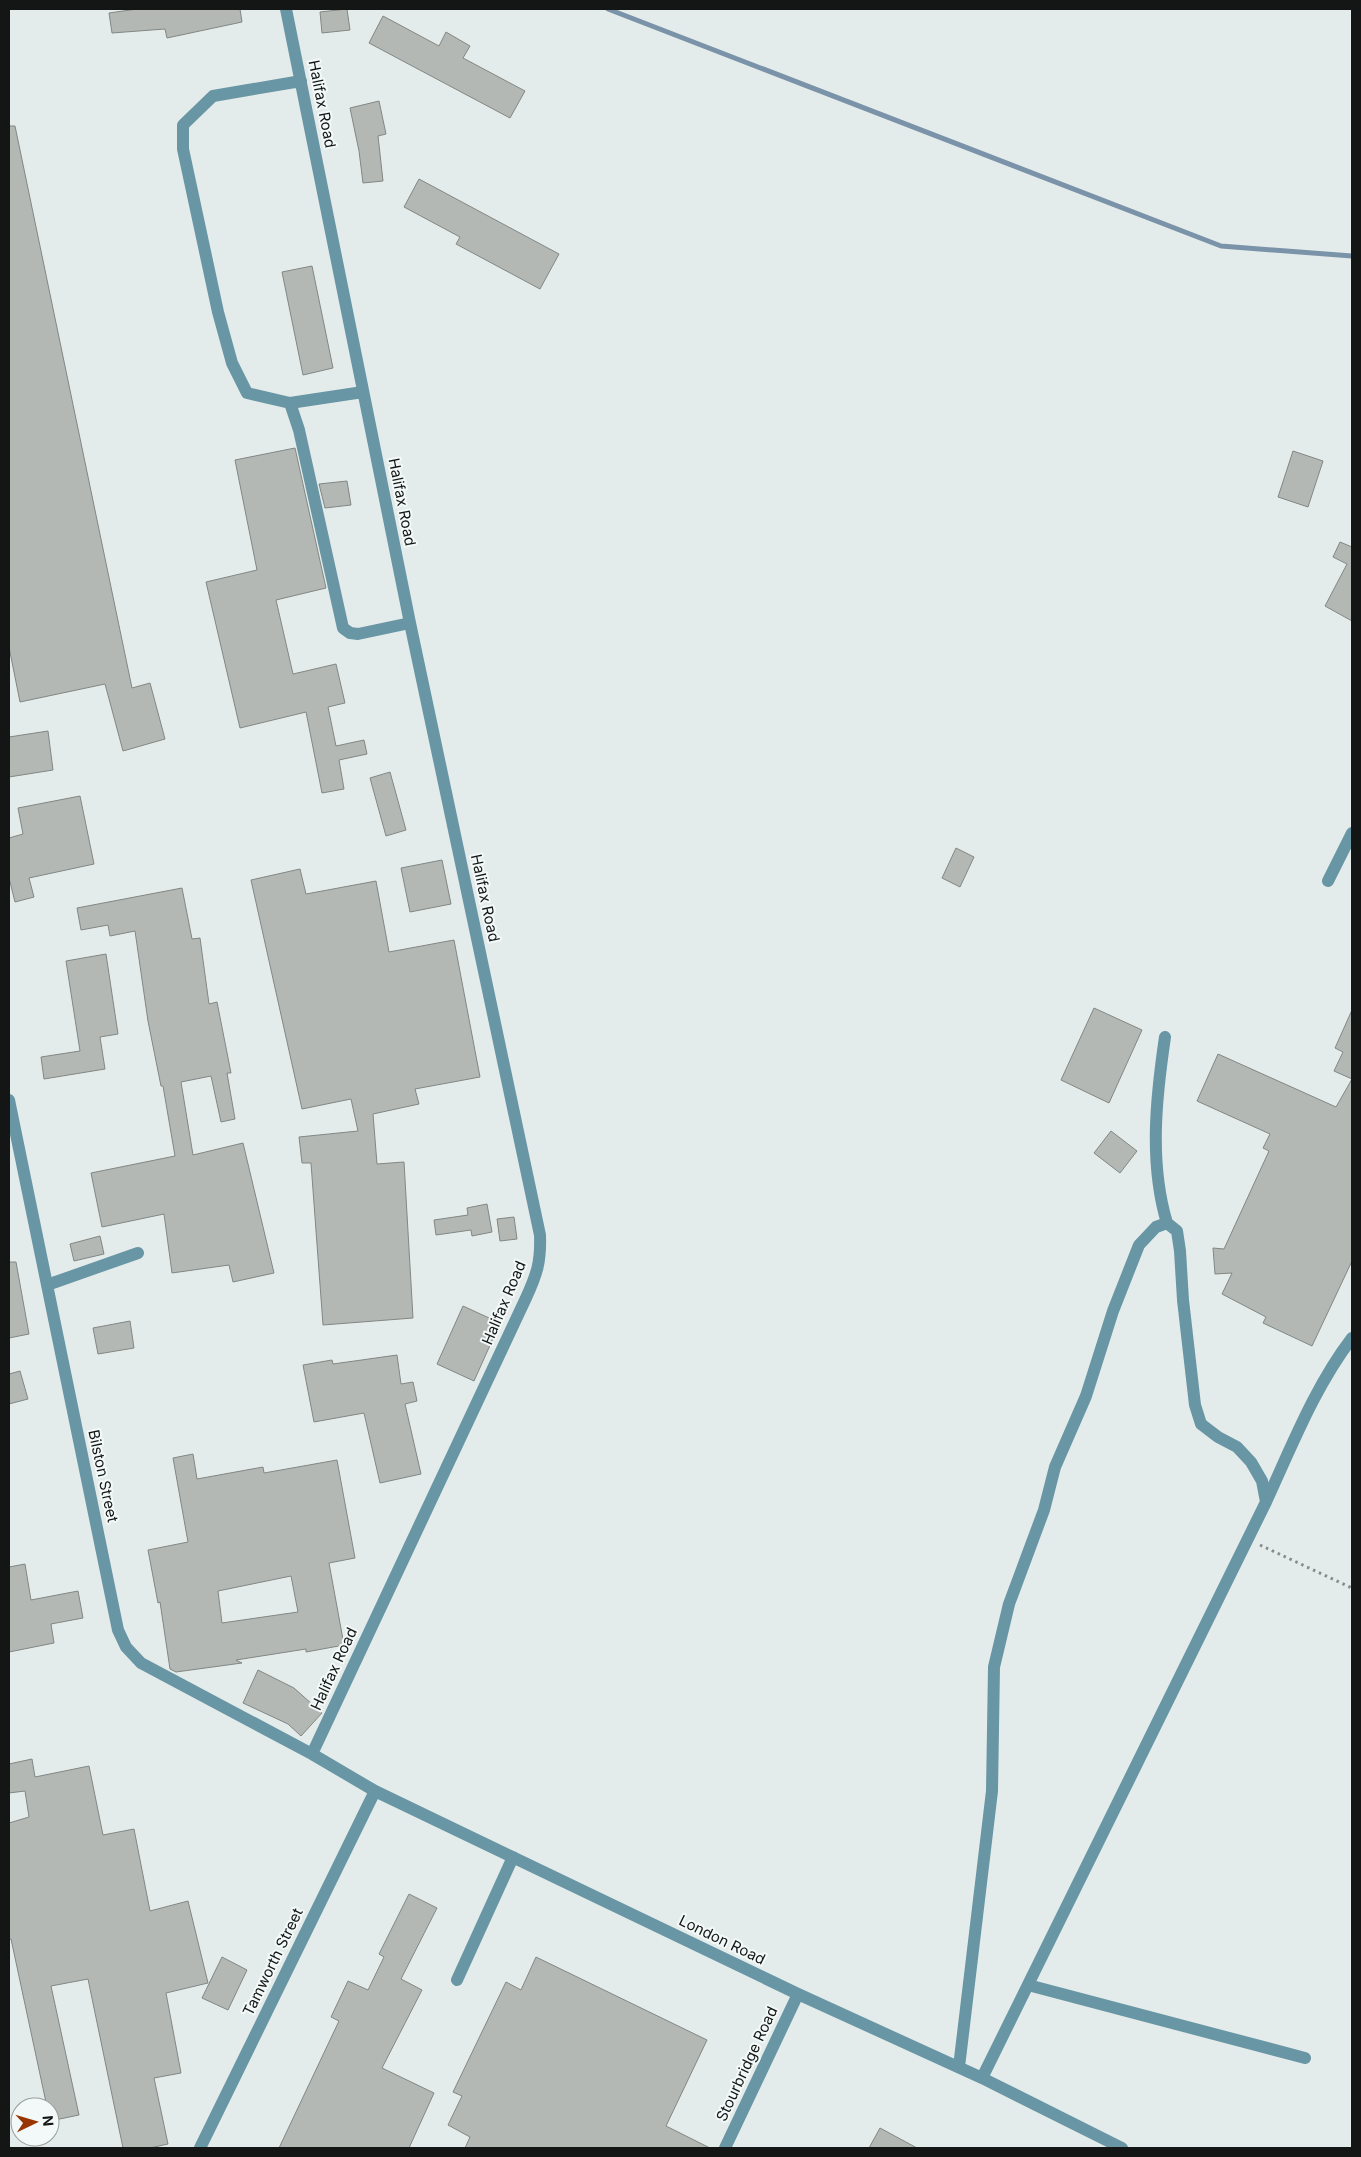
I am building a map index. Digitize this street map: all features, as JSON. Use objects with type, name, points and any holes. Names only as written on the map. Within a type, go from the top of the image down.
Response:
[{"type":"street","name":"Halifax Road","points":[[286,9],[410,623],[540,1235],[541,1256],[536,1276],[522,1307],[312,1754]]},
{"type":"street","points":[[301,81],[213,96],[183,125],[183,149],[218,312],[232,363],[247,393],[290,403],[364,392]]},
{"type":"street","points":[[290,403],[299,430],[343,628],[350,633],[358,634],[410,623]]},
{"type":"street","points":[[1328,881],[1352,833]]},
{"type":"street","points":[[1166,1037],[1157,1091],[1156,1166],[1162,1207],[1167,1223],[1177,1231],[1195,1405],[1201,1424],[1218,1437],[1237,1447],[1251,1462],[1262,1481],[1266,1502]]},
{"type":"street","name":"Bilston Street","points":[[9,1100],[118,1630],[126,1647],[141,1663],[312,1754]]},
{"type":"street","points":[[959,2067],[992,1791],[994,1667],[1009,1604],[1044,1510],[1054,1467],[1086,1396],[1113,1310],[1139,1246],[1156,1226],[1167,1223]]},
{"type":"street","points":[[47,1285],[138,1252]]},
{"type":"street","points":[[982,2078],[1248,1540],[1301,1427],[1339,1355],[1352,1338]]},
{"type":"street","name":"London Road","points":[[312,1754],[375,1791],[798,1994],[959,2067],[1122,2148]]},
{"type":"street","name":"Tamworth Street","points":[[200,2148],[375,1791]]},
{"type":"street","points":[[457,1980],[513,1857]]},
{"type":"street","points":[[1028,1986],[1306,2058]]},
{"type":"street","name":"Stourbridge Road","points":[[725,2148],[798,1994]]},
{"type":"path","points":[[1248,1540],[1352,1588]]},
{"type":"building","points":[[137,9],[240,9],[242,22],[167,38],[165,29],[112,33],[109,13]]},
{"type":"building","points":[[347,9],[350,30],[322,33],[320,12]]},
{"type":"building","points":[[383,16],[439,46],[446,32],[470,46],[463,58],[525,91],[510,118],[369,43]]},
{"type":"building","points":[[379,101],[386,134],[378,136],[383,181],[363,183],[359,151],[350,108]]},
{"type":"building","points":[[9,126],[15,126],[132,688],[150,683],[165,739],[123,751],[105,684],[20,702],[9,647]]},
{"type":"building","points":[[419,179],[559,254],[540,289],[456,244],[460,237],[404,207]]},
{"type":"building","points":[[312,266],[333,368],[303,375],[282,272]]},
{"type":"building","points":[[295,448],[326,588],[276,600],[293,674],[336,664],[345,703],[328,707],[336,746],[364,740],[367,754],[339,760],[344,789],[322,793],[306,712],[240,728],[206,582],[257,570],[235,460]]},
{"type":"building","points":[[1293,451],[1323,461],[1308,507],[1278,497]]},
{"type":"building","points":[[347,481],[351,505],[325,508],[319,484]]},
{"type":"building","points":[[1340,542],[1352,547],[1352,621],[1325,606],[1347,564],[1333,557]]},
{"type":"building","points":[[48,731],[53,770],[9,777],[9,737]]},
{"type":"building","points":[[390,772],[406,830],[386,836],[370,778]]},
{"type":"building","points":[[80,796],[94,864],[29,878],[34,897],[15,902],[9,878],[9,838],[23,834],[18,808]]},
{"type":"building","points":[[956,848],[974,857],[960,887],[942,878]]},
{"type":"building","points":[[442,860],[451,904],[410,912],[401,868]]},
{"type":"building","points":[[300,869],[306,894],[376,881],[389,952],[454,940],[480,1077],[415,1089],[419,1104],[373,1114],[377,1164],[404,1162],[413,1318],[323,1325],[311,1163],[302,1163],[299,1137],[358,1131],[351,1099],[302,1109],[251,880]]},
{"type":"building","points":[[182,888],[192,939],[200,938],[209,1004],[217,1002],[231,1073],[227,1073],[235,1119],[221,1122],[211,1076],[181,1082],[193,1155],[243,1143],[274,1273],[233,1282],[229,1265],[172,1273],[164,1214],[102,1227],[91,1173],[175,1156],[163,1086],[161,1086],[148,1021],[135,931],[110,936],[108,925],[81,930],[77,908]]},
{"type":"building","points":[[106,954],[118,1034],[100,1037],[105,1069],[44,1079],[41,1057],[80,1051],[66,961]]},
{"type":"building","points":[[1094,1008],[1142,1030],[1109,1103],[1061,1080]]},
{"type":"building","points":[[1352,1010],[1352,1079],[1334,1071],[1343,1052],[1335,1048]]},
{"type":"building","points":[[1218,1054],[1336,1107],[1352,1079],[1352,1261],[1312,1346],[1263,1323],[1266,1317],[1222,1294],[1232,1273],[1215,1274],[1213,1248],[1224,1249],[1269,1151],[1263,1148],[1270,1134],[1197,1101]]},
{"type":"building","points":[[1111,1131],[1137,1151],[1120,1173],[1094,1153]]},
{"type":"building","points":[[487,1204],[492,1232],[472,1236],[471,1230],[436,1235],[434,1220],[468,1215],[467,1208]]},
{"type":"building","points":[[514,1217],[517,1239],[500,1241],[497,1219]]},
{"type":"building","points":[[100,1236],[104,1254],[74,1261],[70,1244]]},
{"type":"building","points":[[9,1262],[16,1262],[29,1334],[9,1338]]},
{"type":"building","points":[[463,1306],[500,1323],[474,1381],[437,1364]]},
{"type":"building","points":[[130,1321],[134,1348],[98,1354],[93,1328]]},
{"type":"building","points":[[397,1355],[401,1384],[413,1382],[417,1401],[405,1404],[421,1474],[380,1483],[364,1413],[314,1422],[303,1365],[332,1360],[333,1364]]},
{"type":"building","points":[[20,1371],[28,1399],[9,1404],[9,1374]]},
{"type":"building","points":[[193,1454],[197,1479],[263,1467],[264,1473],[337,1460],[355,1558],[329,1563],[344,1645],[306,1652],[306,1649],[236,1660],[242,1663],[176,1672],[170,1669],[160,1602],[158,1603],[148,1550],[188,1542],[173,1458]],"holes":[[[291,1576],[298,1612],[222,1623],[218,1591]]]},
{"type":"building","points":[[25,1564],[31,1600],[78,1591],[83,1618],[51,1624],[54,1643],[9,1652],[9,1567]]},
{"type":"building","points":[[258,1670],[294,1688],[322,1713],[301,1736],[288,1724],[243,1703]]},
{"type":"building","points":[[32,1759],[35,1777],[89,1766],[103,1835],[134,1829],[150,1911],[188,1901],[208,1983],[166,1993],[181,2073],[154,2078],[168,2144],[150,2148],[123,2148],[88,1979],[51,1986],[79,2115],[60,2119],[60,2097],[45,2097],[11,1939],[9,1940],[9,1823],[29,1817],[25,1791],[9,1793],[9,1764]]},
{"type":"building","points":[[409,1894],[437,1908],[401,1979],[422,1990],[382,2068],[434,2093],[409,2148],[279,2148],[339,2021],[331,2017],[348,1981],[368,1990],[384,1957],[379,1954]]},
{"type":"building","points":[[222,1957],[247,1970],[228,2010],[202,1998]]},
{"type":"building","points":[[536,1957],[707,2040],[666,2126],[710,2148],[465,2148],[470,2137],[448,2125],[462,2096],[453,2092],[506,1982],[521,1990]]},
{"type":"building","points":[[880,2128],[917,2148],[869,2148]]},
{"type":"waterway","points":[[608,9],[1221,246],[1352,256]]}]
